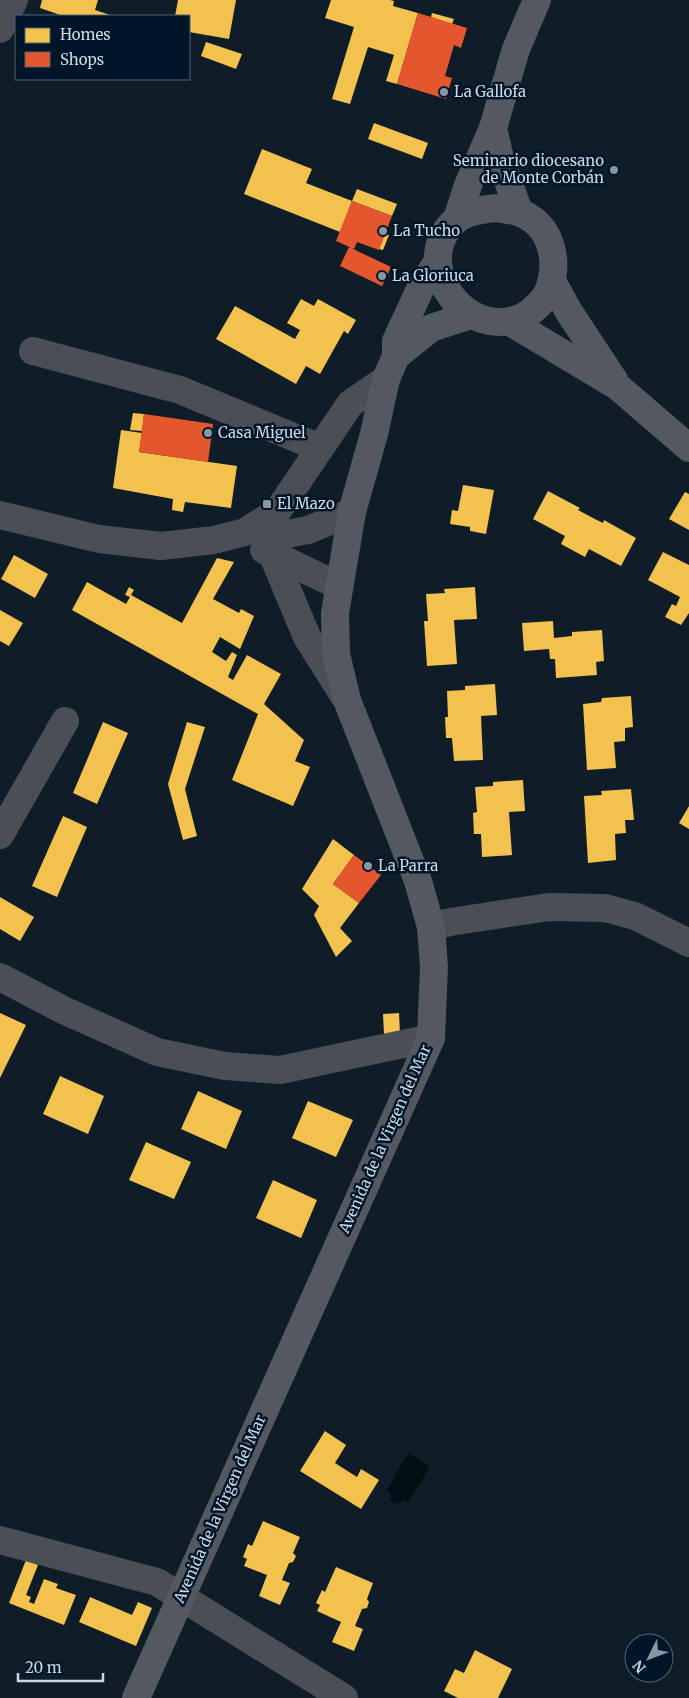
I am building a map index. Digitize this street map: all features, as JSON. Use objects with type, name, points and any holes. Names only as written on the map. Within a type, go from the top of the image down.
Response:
[{"type":"main road","points":[[457,219],[468,185],[493,128],[530,6]]},
{"type":"main road","points":[[493,128],[500,158],[519,212]]},
{"type":"main road","points":[[496,208],[519,212],[536,224],[554,252],[552,281],[546,296],[523,317],[510,322],[488,322],[471,316],[453,301],[443,282],[438,261],[440,247],[446,231],[457,219],[476,210],[496,208]]},
{"type":"main road","name":"Avenida de la Virgen del Mar","points":[[136,1698],[431,1038],[434,967],[431,927],[418,881],[346,700],[336,654],[335,613],[352,512],[391,368],[396,341],[422,286],[438,261]]},
{"type":"main road","points":[[552,281],[569,312],[617,386]]},
{"type":"main road","points":[[391,368],[430,328],[471,316]]},
{"type":"main road","points":[[510,322],[617,386],[689,448]]},
{"type":"street","points":[[0,28],[14,0]]},
{"type":"street","points":[[33,352],[180,390],[320,448]]},
{"type":"street","points":[[0,515],[99,539],[162,546],[214,540],[246,532],[277,512],[350,404],[391,368]]},
{"type":"street","points":[[271,551],[282,535],[308,530],[352,512]]},
{"type":"street","points":[[214,540],[271,551],[339,586]]},
{"type":"street","points":[[271,551],[307,637],[346,700]]},
{"type":"street","points":[[0,835],[65,721]]},
{"type":"street","points":[[431,927],[450,922],[549,907],[605,908],[634,916],[689,943]]},
{"type":"street","points":[[0,977],[63,1010],[157,1052],[225,1066],[280,1070],[431,1038]]},
{"type":"street","points":[[0,1540],[157,1582],[344,1698]]},
{"type":"shaded area","points":[[408,1453],[430,1466],[408,1503],[404,1500],[397,1504],[390,1500],[391,1493],[387,1490]]},
{"type":"building: Homes","points":[[42,0],[98,0],[95,10],[110,15],[60,15],[40,8]]},
{"type":"building: Homes","points":[[178,0],[236,0],[229,39],[190,32],[190,15],[175,15]]},
{"type":"building: Homes","points":[[331,0],[390,0],[394,1],[393,6],[418,13],[397,84],[386,81],[394,55],[368,47],[350,104],[332,99],[354,27],[325,18]]},
{"type":"building: Homes","points":[[432,13],[454,19],[452,24],[431,17]]},
{"type":"building: Homes","points":[[206,42],[242,54],[236,69],[201,56]]},
{"type":"building: Homes","points":[[374,123],[428,143],[422,159],[368,139]]},
{"type":"building: Homes","points":[[262,149],[312,169],[306,183],[352,201],[340,232],[244,194]]},
{"type":"building: Homes","points":[[357,189],[397,204],[392,216],[352,201]]},
{"type":"building: Homes","points":[[385,234],[389,235],[383,250],[379,249]]},
{"type":"building: Homes","points":[[301,299],[314,306],[318,299],[356,320],[348,334],[344,331],[320,374],[306,366],[296,384],[216,339],[235,306],[295,339],[300,330],[287,323]]},
{"type":"building: Homes","points":[[133,413],[144,414],[142,431],[130,430]]},
{"type":"building: Homes","points":[[121,430],[142,433],[139,452],[237,466],[231,508],[185,502],[183,512],[172,510],[173,499],[113,488]]},
{"type":"building: Homes","points":[[463,485],[494,490],[486,534],[470,531],[470,527],[450,524],[452,510],[458,511]]},
{"type":"building: Homes","points":[[548,491],[580,508],[578,510],[591,517],[603,523],[604,520],[636,538],[621,566],[589,549],[585,557],[561,544],[565,536],[533,519]]},
{"type":"building: Homes","points":[[685,492],[689,494],[689,530],[669,519]]},
{"type":"building: Homes","points":[[663,552],[689,565],[689,613],[681,625],[665,617],[672,604],[676,606],[680,597],[648,580]]},
{"type":"building: Homes","points":[[14,555],[48,574],[35,598],[1,579]]},
{"type":"building: Homes","points":[[217,558],[234,562],[213,599],[239,613],[241,609],[254,616],[240,649],[220,637],[212,652],[226,661],[232,652],[237,655],[228,677],[233,680],[247,655],[281,674],[264,704],[304,740],[295,761],[310,767],[293,806],[232,780],[258,714],[72,610],[87,582],[126,604],[130,597],[125,595],[129,587],[134,590],[131,595],[182,623]]},
{"type":"building: Homes","points":[[475,587],[477,619],[454,620],[457,664],[427,666],[424,621],[428,621],[426,594],[445,593],[444,589]]},
{"type":"building: Homes","points":[[0,610],[23,623],[9,646],[0,641]]},
{"type":"building: Homes","points":[[553,621],[554,638],[572,636],[572,632],[602,630],[604,661],[596,662],[597,675],[556,678],[555,659],[550,659],[549,649],[524,651],[522,623]]},
{"type":"building: Homes","points":[[495,684],[497,715],[481,716],[483,760],[454,761],[452,738],[446,738],[445,717],[448,717],[447,691],[465,690],[465,686]]},
{"type":"building: Homes","points":[[631,696],[633,727],[625,728],[625,741],[614,742],[616,768],[587,770],[583,704],[601,702],[602,698]]},
{"type":"building: Homes","points":[[103,722],[128,733],[97,804],[73,793]]},
{"type":"building: Homes","points":[[187,722],[205,727],[185,789],[197,836],[183,840],[168,784]]},
{"type":"building: Homes","points":[[523,780],[525,811],[509,812],[512,855],[482,857],[481,834],[474,834],[473,813],[477,812],[475,787],[493,786],[493,782]]},
{"type":"building: Homes","points":[[631,789],[634,820],[625,820],[626,833],[615,834],[616,860],[588,863],[584,796],[602,795],[601,791]]},
{"type":"building: Homes","points":[[689,806],[689,829],[679,823]]},
{"type":"building: Homes","points":[[63,816],[87,827],[57,897],[32,886]]},
{"type":"building: Homes","points":[[333,839],[354,855],[333,884],[359,903],[340,928],[352,941],[336,957],[314,915],[319,906],[302,889]]},
{"type":"building: Homes","points":[[0,897],[34,917],[20,941],[0,929]]},
{"type":"building: Homes","points":[[0,1013],[26,1025],[0,1078]]},
{"type":"building: Homes","points":[[399,1013],[400,1033],[384,1034],[383,1014]]},
{"type":"building: Homes","points":[[60,1076],[104,1096],[88,1134],[43,1114]]},
{"type":"building: Homes","points":[[198,1091],[242,1111],[226,1149],[181,1129]]},
{"type":"building: Homes","points":[[308,1101],[353,1120],[336,1157],[292,1138]]},
{"type":"building: Homes","points":[[146,1142],[191,1162],[174,1199],[129,1180]]},
{"type":"building: Homes","points":[[273,1180],[317,1200],[301,1238],[256,1218]]},
{"type":"building: Homes","points":[[325,1431],[346,1445],[335,1463],[357,1477],[361,1469],[379,1480],[361,1509],[300,1471]]},
{"type":"building: Homes","points":[[263,1521],[300,1537],[293,1553],[296,1556],[293,1562],[289,1563],[282,1580],[290,1583],[280,1605],[259,1596],[267,1575],[244,1566],[247,1559],[243,1557],[248,1544],[252,1546]]},
{"type":"building: Homes","points":[[26,1560],[38,1565],[26,1595],[31,1597],[29,1602],[34,1604],[44,1579],[58,1584],[56,1588],[76,1595],[64,1625],[9,1603]]},
{"type":"building: Homes","points":[[336,1567],[373,1583],[367,1599],[369,1602],[367,1608],[362,1609],[355,1626],[363,1629],[354,1651],[332,1642],[341,1622],[317,1611],[320,1605],[316,1603],[322,1590],[325,1592]]},
{"type":"building: Homes","points":[[90,1597],[132,1615],[138,1602],[152,1608],[136,1646],[79,1622]]},
{"type":"building: Homes","points":[[475,1650],[512,1669],[498,1698],[458,1698],[444,1691],[455,1669],[464,1673]]},
{"type":"building: Shops","points":[[418,13],[467,28],[461,48],[454,45],[445,76],[452,78],[446,99],[397,84]]},
{"type":"building: Shops","points":[[352,201],[392,216],[379,250],[357,242],[354,249],[336,241]]},
{"type":"building: Shops","points":[[349,247],[391,267],[382,286],[340,266]]},
{"type":"building: Shops","points":[[144,414],[213,424],[208,462],[139,452]]},
{"type":"building: Shops","points":[[354,855],[381,875],[359,903],[333,884]]},
{"type":"place","name":"La Gallofa","points":[[444,92]]},
{"type":"place","name":"Seminario diocesano de Monte Corbán","points":[[614,170]]},
{"type":"place","name":"La Tucho","points":[[383,231]]},
{"type":"place","name":"La Gloriuca","points":[[382,276]]},
{"type":"place","name":"Casa Miguel","points":[[208,433]]},
{"type":"place","name":"El Mazo","points":[[267,504]]},
{"type":"place","name":"La Parra","points":[[368,866]]}]
